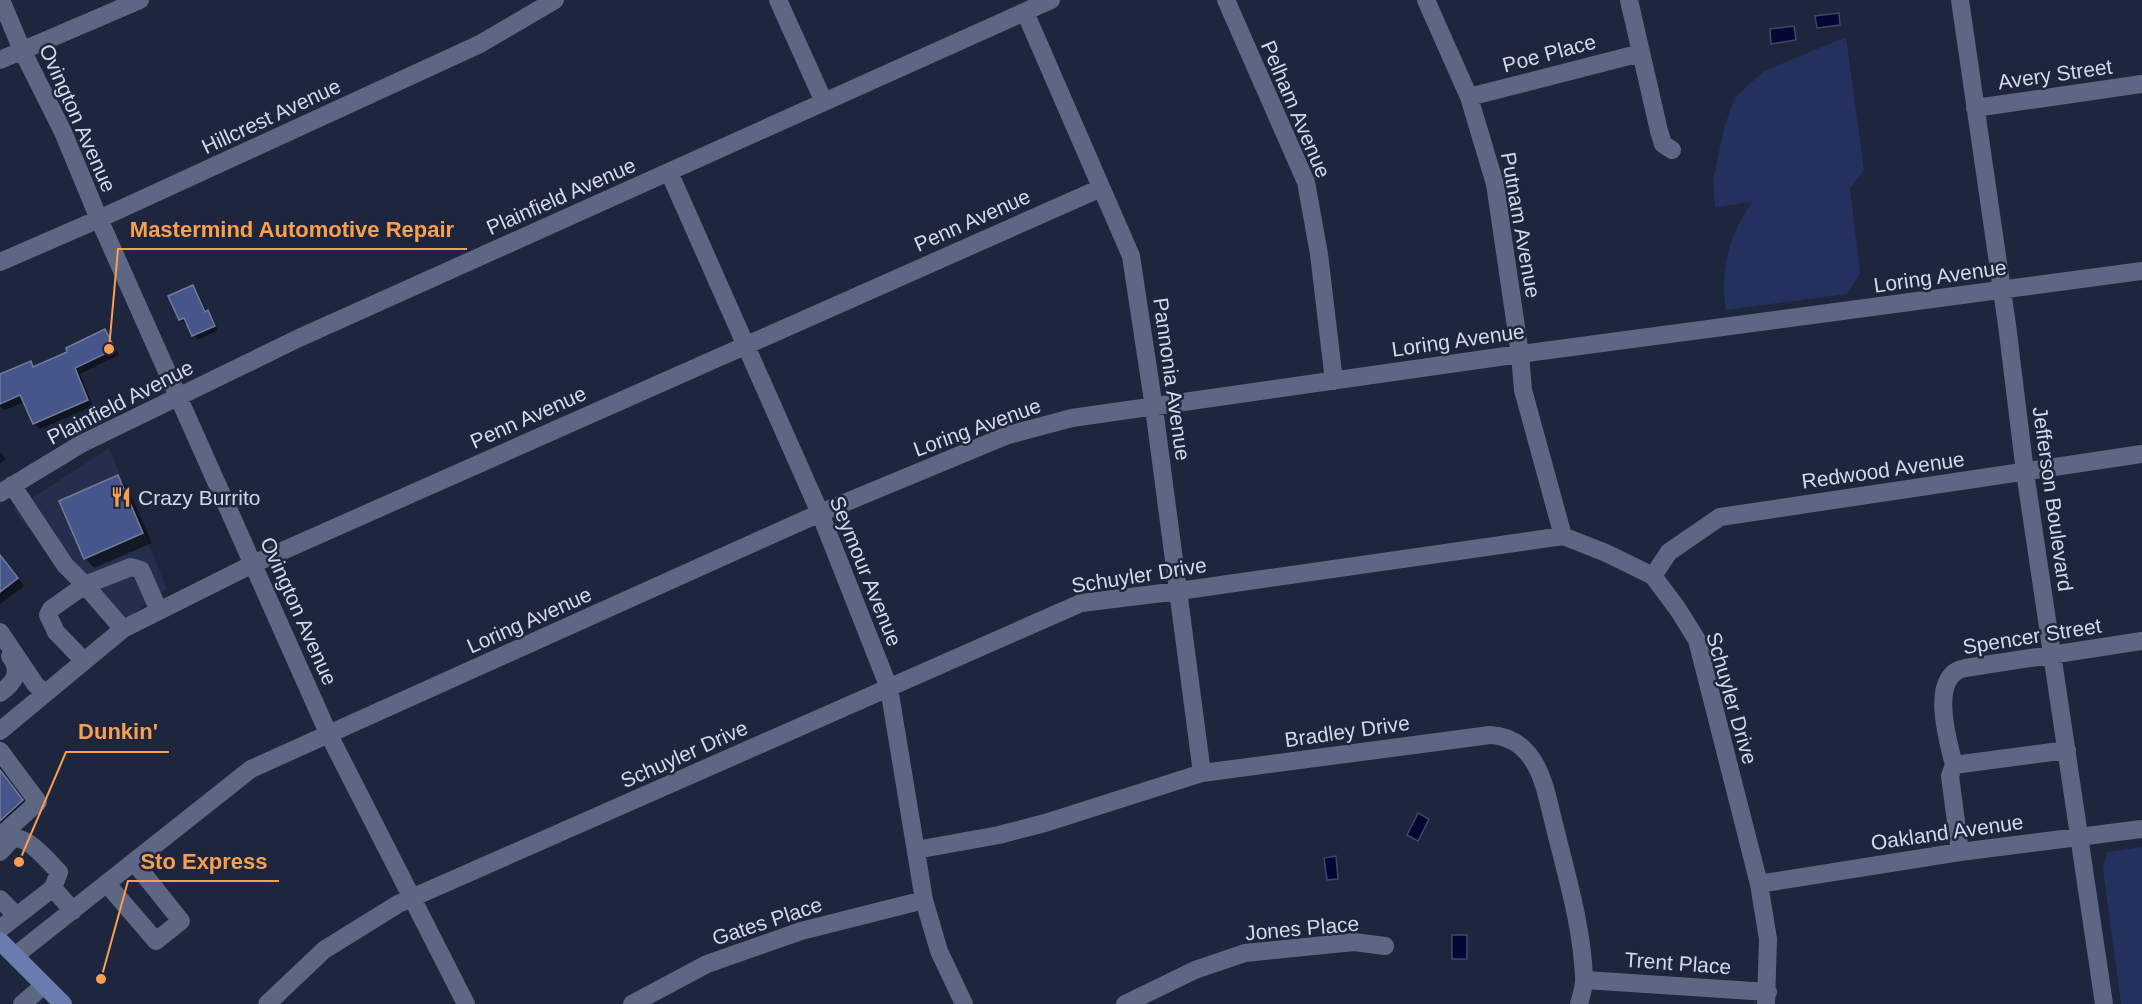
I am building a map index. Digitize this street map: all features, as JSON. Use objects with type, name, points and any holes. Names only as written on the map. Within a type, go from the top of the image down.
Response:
[{"type":"main road","points":[[0,941],[63,1004]]},
{"type":"street","name":"Ovington Avenue","points":[[1,0],[22,50],[63,132],[99,219],[328,735],[466,1004]]},
{"type":"street","points":[[0,60],[140,0]]},
{"type":"street","name":"Hillcrest Avenue","points":[[0,262],[480,44],[555,0]]},
{"type":"street","points":[[778,0],[824,102]]},
{"type":"street","name":"Plainfield Avenue","points":[[6,489],[81,444],[299,338],[1051,0]]},
{"type":"street","name":"Pelham Avenue","points":[[1226,0],[1306,182],[1319,254],[1334,381]]},
{"type":"street","name":"Putnam Avenue","points":[[1426,0],[1469,97],[1495,184],[1520,354],[1523,390],[1563,536]]},
{"type":"street","points":[[1629,0],[1659,131],[1663,144],[1672,150]]},
{"type":"street","name":"Jefferson Boulevard","points":[[1960,0],[2007,325],[2025,472],[2054,655],[2104,1004]]},
{"type":"street","name":"Pannonia Avenue","points":[[1025,12],[1131,255],[1155,408],[1202,773]]},
{"type":"street","name":"Poe Place","points":[[1469,97],[1641,53]]},
{"type":"street","name":"Avery Street","points":[[1975,108],[2142,84]]},
{"type":"street","name":"Seymour Avenue","points":[[669,172],[820,513],[889,688],[924,900],[939,951],[964,1004]]},
{"type":"street","name":"Penn Avenue","points":[[0,731],[123,629],[253,564],[1101,188]]},
{"type":"street","name":"Loring Avenue","points":[[16,955],[250,769],[820,513],[1008,435],[1072,418],[1155,408],[1520,354],[2142,271]]},
{"type":"street","name":"Redwood Avenue","points":[[1653,576],[1669,552],[1720,517],[2142,454]]},
{"type":"street","points":[[6,489],[65,566],[85,585],[123,629]]},
{"type":"street","name":"Schuyler Drive","points":[[267,1004],[324,950],[398,904],[1081,603],[1563,536],[1653,576],[1677,608],[1696,640],[1759,884],[1768,939],[1767,998]]},
{"type":"street","points":[[84,661],[56,632],[48,615],[51,609],[85,585],[130,567],[137,567],[141,570],[159,611]]},
{"type":"street","points":[[0,632],[32,680],[45,694]]},
{"type":"street","name":"Spencer Street","points":[[1960,852],[1950,776],[1954,765],[1943,715],[1946,684],[1953,673],[1958,669],[2142,641]]},
{"type":"street","points":[[0,644],[13,661],[17,675],[15,681],[0,693]]},
{"type":"street","points":[[0,705],[32,680]]},
{"type":"street","name":"Bradley Drive","points":[[916,850],[999,836],[1202,773],[1490,735],[1505,736],[1532,759],[1541,777],[1576,913],[1585,980],[1579,1004]]},
{"type":"street","points":[[1954,765],[2067,750]]},
{"type":"street","points":[[0,751],[38,802],[0,836]]},
{"type":"street","name":"Oakland Avenue","points":[[1759,884],[1960,852],[2142,829]]},
{"type":"street","points":[[0,852],[13,839],[19,838],[27,841],[59,872],[53,888],[0,929]]},
{"type":"street","points":[[107,884],[156,941],[181,921],[134,862]]},
{"type":"street","points":[[53,888],[73,911]]},
{"type":"street","points":[[0,899],[16,915]]},
{"type":"street","name":"Gates Place","points":[[632,1004],[717,960],[801,931],[924,900]]},
{"type":"street","name":"Jones Place","points":[[1125,1004],[1196,970],[1245,953],[1354,942],[1385,946]]},
{"type":"street","name":"Trent Place","points":[[1585,980],[1767,998]]},
{"type":"street","points":[[22,1004],[43,986]]},
{"type":"shaded area","points":[[1839,13],[1840,25],[1817,28],[1815,16]]},
{"type":"shaded area","points":[[1794,26],[1796,40],[1771,44],[1770,29]]},
{"type":"shaded area","points":[[1846,37],[1864,170],[1850,188],[1860,273],[1847,294],[1726,310],[1724,281],[1728,253],[1738,226],[1752,202],[1715,207],[1713,181],[1724,128],[1735,97],[1764,71]]},
{"type":"shaded area","points":[[109,448],[167,589],[113,628],[63,572],[14,510]]},
{"type":"shaded area","points":[[1418,813],[1429,819],[1418,841],[1407,835]]},
{"type":"shaded area","points":[[2142,847],[2142,1004],[2121,1004],[2103,869],[2107,852]]},
{"type":"shaded area","points":[[1336,856],[1338,879],[1327,880],[1324,858]]},
{"type":"shaded area","points":[[1452,935],[1467,935],[1467,959],[1452,959]]},
{"type":"building","points":[[193,285],[205,312],[208,310],[215,326],[192,336],[184,318],[179,320],[168,296]]},
{"type":"building","points":[[105,329],[115,349],[75,368],[88,400],[33,424],[20,395],[0,404],[0,374],[31,361],[33,367],[67,352],[66,348]]},
{"type":"building","points":[[118,475],[143,533],[84,559],[59,501]]},
{"type":"building","points":[[0,555],[18,578],[0,592]]},
{"type":"building","points":[[0,770],[23,800],[0,821]]},
{"type":"place","name":"Mastermind Automotive Repair","points":[[109,349]]},
{"type":"place","name":"Crazy Burrito","points":[[121,497]]},
{"type":"place","name":"Dunkin'","points":[[19,862]]},
{"type":"place","name":"Sto Express","points":[[101,979]]}]
